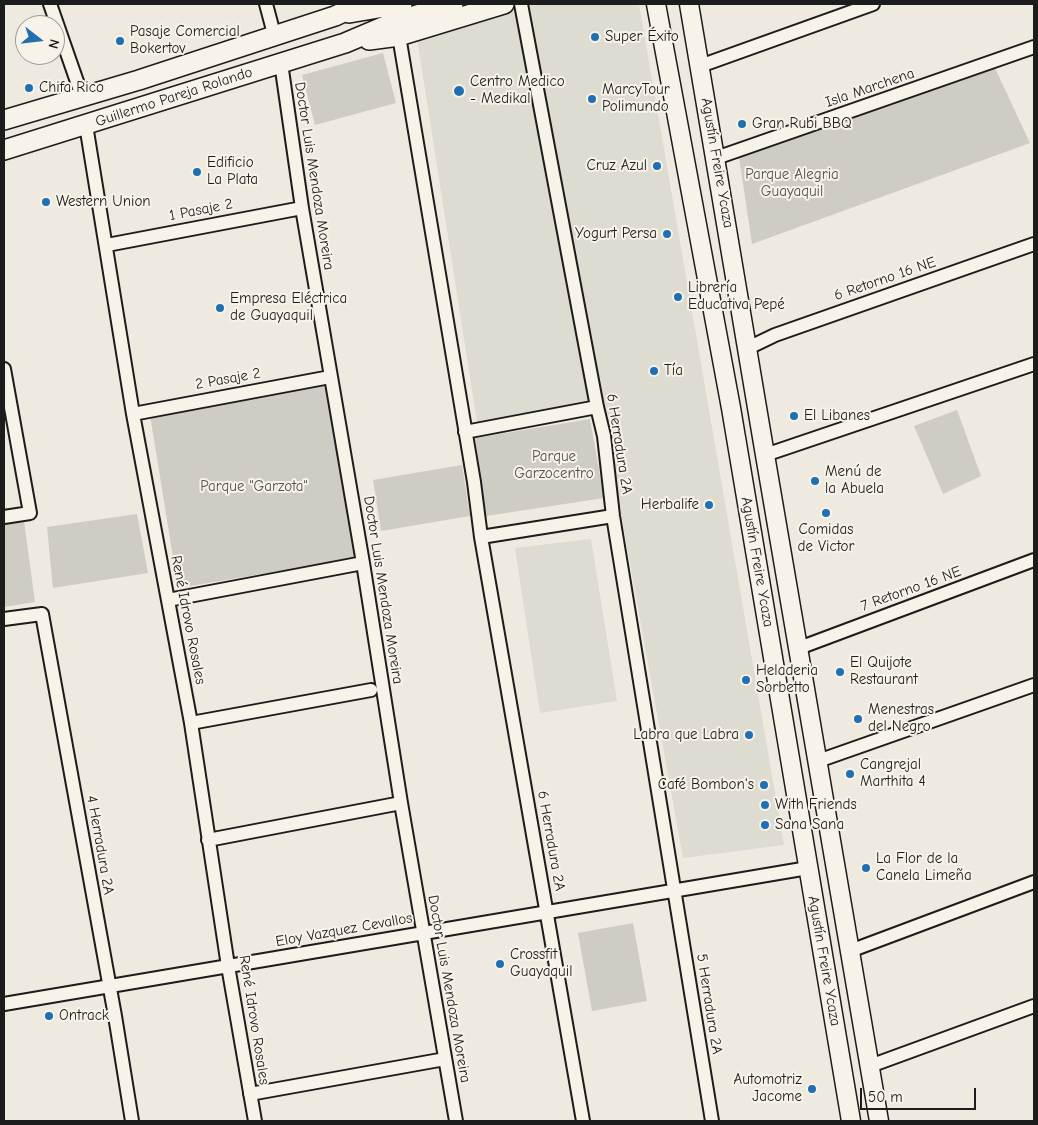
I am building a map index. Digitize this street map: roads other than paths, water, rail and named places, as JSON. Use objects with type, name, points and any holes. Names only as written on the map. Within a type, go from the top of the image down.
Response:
[{"type":"main road","points":[[336,16],[361,4]]},
{"type":"main road","points":[[398,17],[453,4]]},
{"type":"main road","points":[[336,16],[398,17],[504,4]]},
{"type":"main road","name":"Agustín Freire Ycaza","points":[[656,4],[731,408],[851,1121]]},
{"type":"main road","name":"Agustín Freire Ycaza","points":[[690,4],[765,456],[880,1121]]},
{"type":"main road","name":"Guillermo Pareja Rolando","points":[[4,120],[139,80],[274,34],[336,16]]},
{"type":"main road","name":"Guillermo Pareja Rolando","points":[[4,150],[345,44],[398,17]]},
{"type":"street","points":[[50,4],[82,96]]},
{"type":"street","points":[[266,4],[274,34]]},
{"type":"street","name":"6 Herradura 2A","points":[[522,4],[604,436],[613,516],[674,891]]},
{"type":"street","points":[[700,66],[873,4]]},
{"type":"street","name":"6 Herradura 2A","points":[[398,17],[481,537],[547,913]]},
{"type":"street","name":"Isla Marchena","points":[[716,158],[1034,47]]},
{"type":"street","name":"Doctor Luis Mendoza Moreira","points":[[281,63],[302,208],[456,1121]]},
{"type":"street","name":"René Idrovo Rosales","points":[[86,125],[133,414],[191,723],[228,966],[255,1121]]},
{"type":"street","name":"1 Pasaje 2","points":[[106,245],[302,208]]},
{"type":"street","name":"6 Retorno 16 NE","points":[[748,348],[776,335],[1034,244]]},
{"type":"street","points":[[765,456],[1034,364]]},
{"type":"street","points":[[4,369],[30,513],[4,517]]},
{"type":"street","name":"2 Pasaje 2","points":[[133,414],[330,377]]},
{"type":"street","points":[[465,432],[597,407]]},
{"type":"street","points":[[481,537],[613,516]]},
{"type":"street","name":"7 Retorno 16 NE","points":[[799,648],[1034,560]]},
{"type":"street","points":[[168,600],[363,563]]},
{"type":"street","name":"4 Herradura 2A","points":[[4,619],[42,614],[110,985],[132,1121]]},
{"type":"street","points":[[818,761],[1034,685]]},
{"type":"street","points":[[191,723],[371,690]]},
{"type":"street","points":[[208,840],[401,803]]},
{"type":"street","name":"Eloy Vazquez Cevallos","points":[[4,1004],[808,868]]},
{"type":"street","points":[[850,951],[1034,882]]},
{"type":"street","name":"5 Herradura 2A","points":[[674,891],[712,1121]]},
{"type":"street","points":[[547,913],[583,1121]]},
{"type":"street","points":[[870,1066],[890,1057],[1034,1006]]},
{"type":"street","points":[[250,1094],[445,1059]]},
{"type":"place","name":"Super Éxito","points":[[595,37]]},
{"type":"place","name":"Pasaje Comercial Bokertov","points":[[120,41]]},
{"type":"place","name":"Chifa Rico","points":[[29,88]]},
{"type":"place","name":"Centro Medico - Medikal","points":[[459,91]]},
{"type":"place","name":"MarcyTour Polimundo","points":[[592,99]]},
{"type":"place","name":"Gran Rubi BBQ","points":[[742,124]]},
{"type":"place","name":"Cruz Azul","points":[[657,166]]},
{"type":"place","name":"Edificio La Plata","points":[[197,172]]},
{"type":"place","name":"Western Union","points":[[46,202]]},
{"type":"place","name":"Yogurt Persa","points":[[667,234]]},
{"type":"place","name":"Librería Educativa Pepé","points":[[678,297]]},
{"type":"place","name":"Empresa Eléctrica de Guayaquil","points":[[220,308]]},
{"type":"place","name":"Tía","points":[[654,371]]},
{"type":"place","name":"El Libanes","points":[[794,416]]},
{"type":"place","name":"Menú de la Abuela","points":[[815,481]]},
{"type":"place","name":"Herbalife","points":[[709,505]]},
{"type":"place","name":"Comidas de Victor","points":[[826,513]]},
{"type":"place","name":"El Quijote Restaurant","points":[[840,672]]},
{"type":"place","name":"Heladeria Sorbetto","points":[[746,680]]},
{"type":"place","name":"Menestras del Negro","points":[[858,719]]},
{"type":"place","name":"Labra que Labra","points":[[749,735]]},
{"type":"place","name":"Cangrejal Marthita 4","points":[[850,774]]},
{"type":"place","name":"Café Bombon's","points":[[764,785]]},
{"type":"place","name":"With Friends","points":[[765,805]]},
{"type":"place","name":"Sana Sana","points":[[765,825]]},
{"type":"place","name":"La Flor de la Canela Limeña","points":[[866,868]]},
{"type":"place","name":"Crossfit Guayaquil","points":[[500,964]]},
{"type":"place","name":"Ontrack","points":[[49,1016]]},
{"type":"place","name":"Automotriz Jacome","points":[[812,1089]]},
{"type":"park label","name":"Parque Alegria Guayaquil","points":[[792,184]]},
{"type":"park label","name":"Parque Garzocentro","points":[[554,466]]},
{"type":"park label","name":"Parque \"Garzota\"","points":[[254,487]]}]
